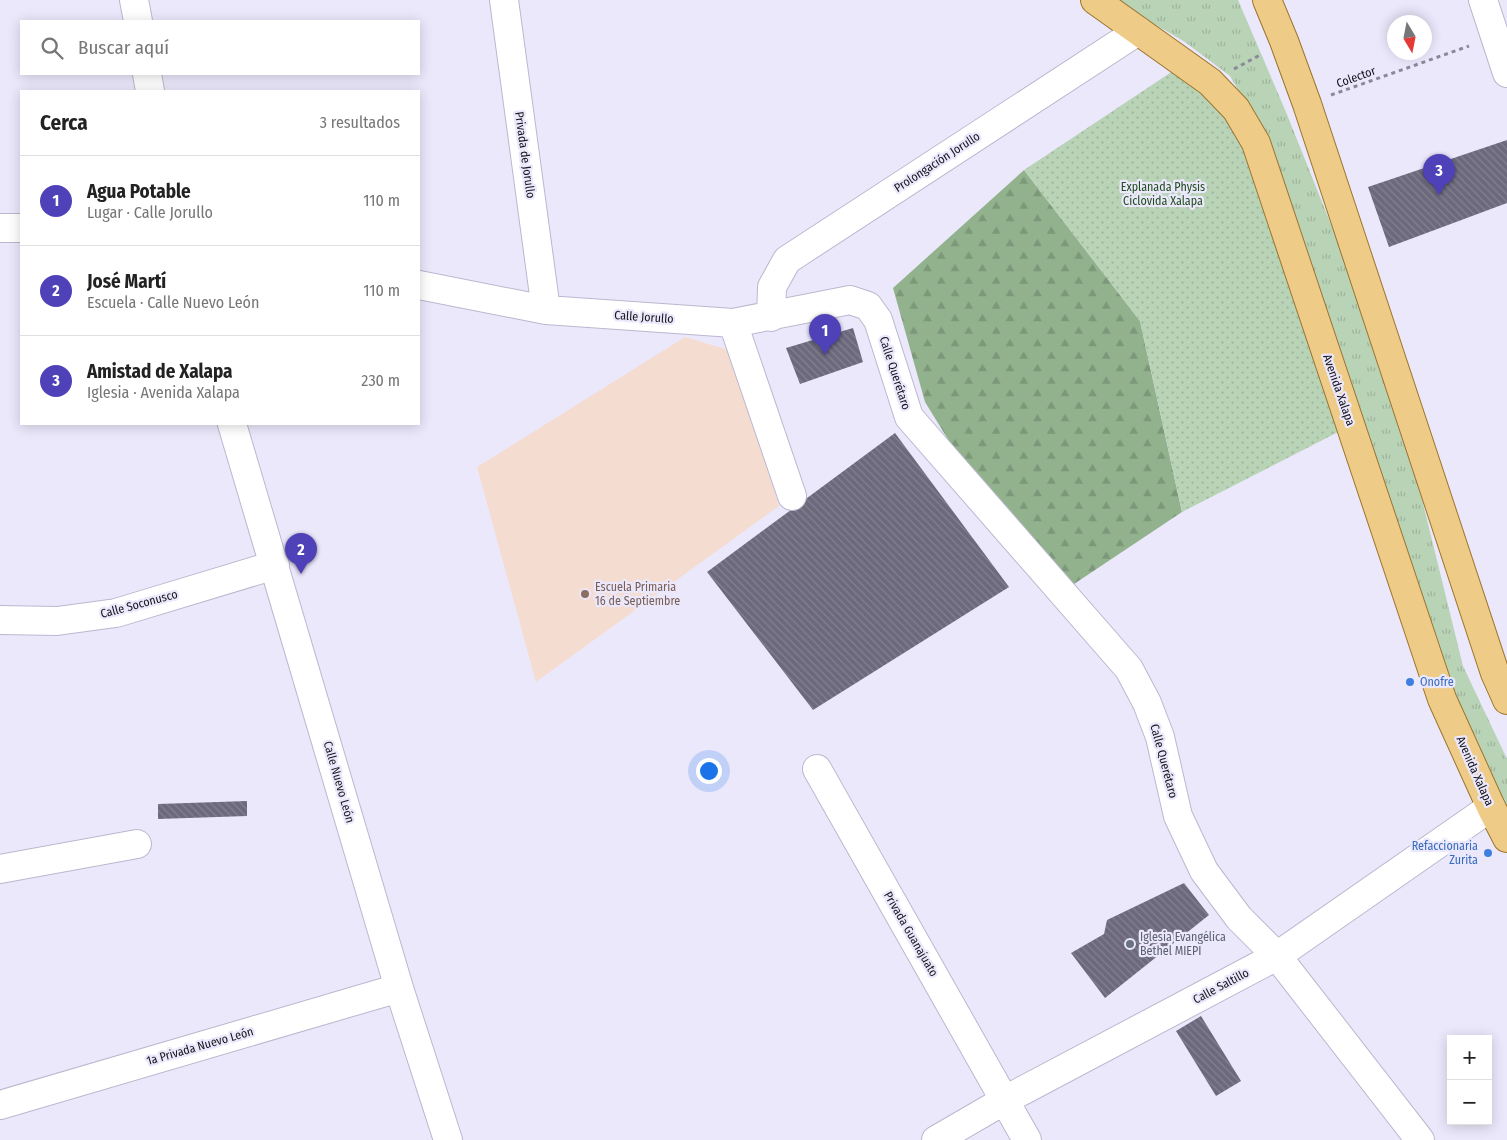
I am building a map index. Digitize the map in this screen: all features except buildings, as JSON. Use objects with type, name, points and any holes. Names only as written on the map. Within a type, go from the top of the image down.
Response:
[{"type":"main road","name":"Avenida Xalapa","points":[[1094,0],[1210,82],[1236,109],[1256,143],[1442,698],[1507,838]]},
{"type":"main road","points":[[1266,0],[1284,41],[1307,104],[1501,670],[1507,700]]},
{"type":"street","points":[[134,0],[138,20]]},
{"type":"street","name":"Privada de Jorullo","points":[[504,0],[546,310]]},
{"type":"street","points":[[1483,0],[1507,73]]},
{"type":"street","name":"Prolongación Jorullo","points":[[771,317],[772,286],[788,260],[1138,31]]},
{"type":"street","points":[[147,75],[150,90]]},
{"type":"street","points":[[0,228],[20,228]]},
{"type":"street","name":"Calle Jorullo","points":[[420,285],[546,310],[733,323],[850,300],[868,306]]},
{"type":"street","name":"Calle Querétaro","points":[[868,306],[878,320],[909,417],[1129,670],[1147,703],[1160,737],[1178,816],[1204,871],[1239,918],[1277,956],[1420,1140]]},
{"type":"street","points":[[733,323],[792,496]]},
{"type":"street","name":"Calle Nuevo León","points":[[232,425],[399,988],[448,1140]]},
{"type":"street","name":"Calle Soconusco","points":[[0,620],[56,621],[116,613],[275,565]]},
{"type":"street","name":"Privada Guanajuato","points":[[817,769],[1027,1140]]},
{"type":"street","name":"Calle Saltillo","points":[[936,1140],[1005,1100],[1277,956],[1491,806]]},
{"type":"street","points":[[0,868],[137,844]]},
{"type":"street","name":"1a Privada Nuevo León","points":[[0,1105],[399,988]]},
{"type":"path","name":"Colector","points":[[1307,104],[1496,37]]},
{"type":"path","points":[[1210,82],[1284,41]]},
{"type":"shaded area","name":"Escuela Primaria 16 de Septiembre","points":[[685,337],[732,351],[779,506],[536,682],[477,467]]},
{"type":"green space","points":[[1113,0],[1238,0],[1286,112],[1338,242],[1400,410],[1463,666],[1507,759],[1507,824],[1443,676],[1259,125],[1230,76],[1185,42]]},
{"type":"green space","name":"Explanada Physis Ciclovida Xalapa","points":[[1188,61],[1229,101],[1348,427],[1182,512],[1140,321],[1024,170]]},
{"type":"green space","points":[[1024,170],[1140,321],[1182,512],[1065,590],[983,496],[925,402],[893,288]]},
{"type":"place","name":"Amistad de Xalapa","points":[[1439,195]]},
{"type":"place","name":"Agua Potable","points":[[825,355]]},
{"type":"place","name":"José Martí","points":[[301,574]]},
{"type":"place","name":"Escuela Primaria 16 de Septiembre","points":[[585,594]]},
{"type":"place","name":"Onofre","points":[[1410,682]]},
{"type":"place","name":"Refaccionaria Zurita","points":[[1488,853]]},
{"type":"place","name":"Iglesia Evangélica Bethel MIEPI","points":[[1130,944]]}]
